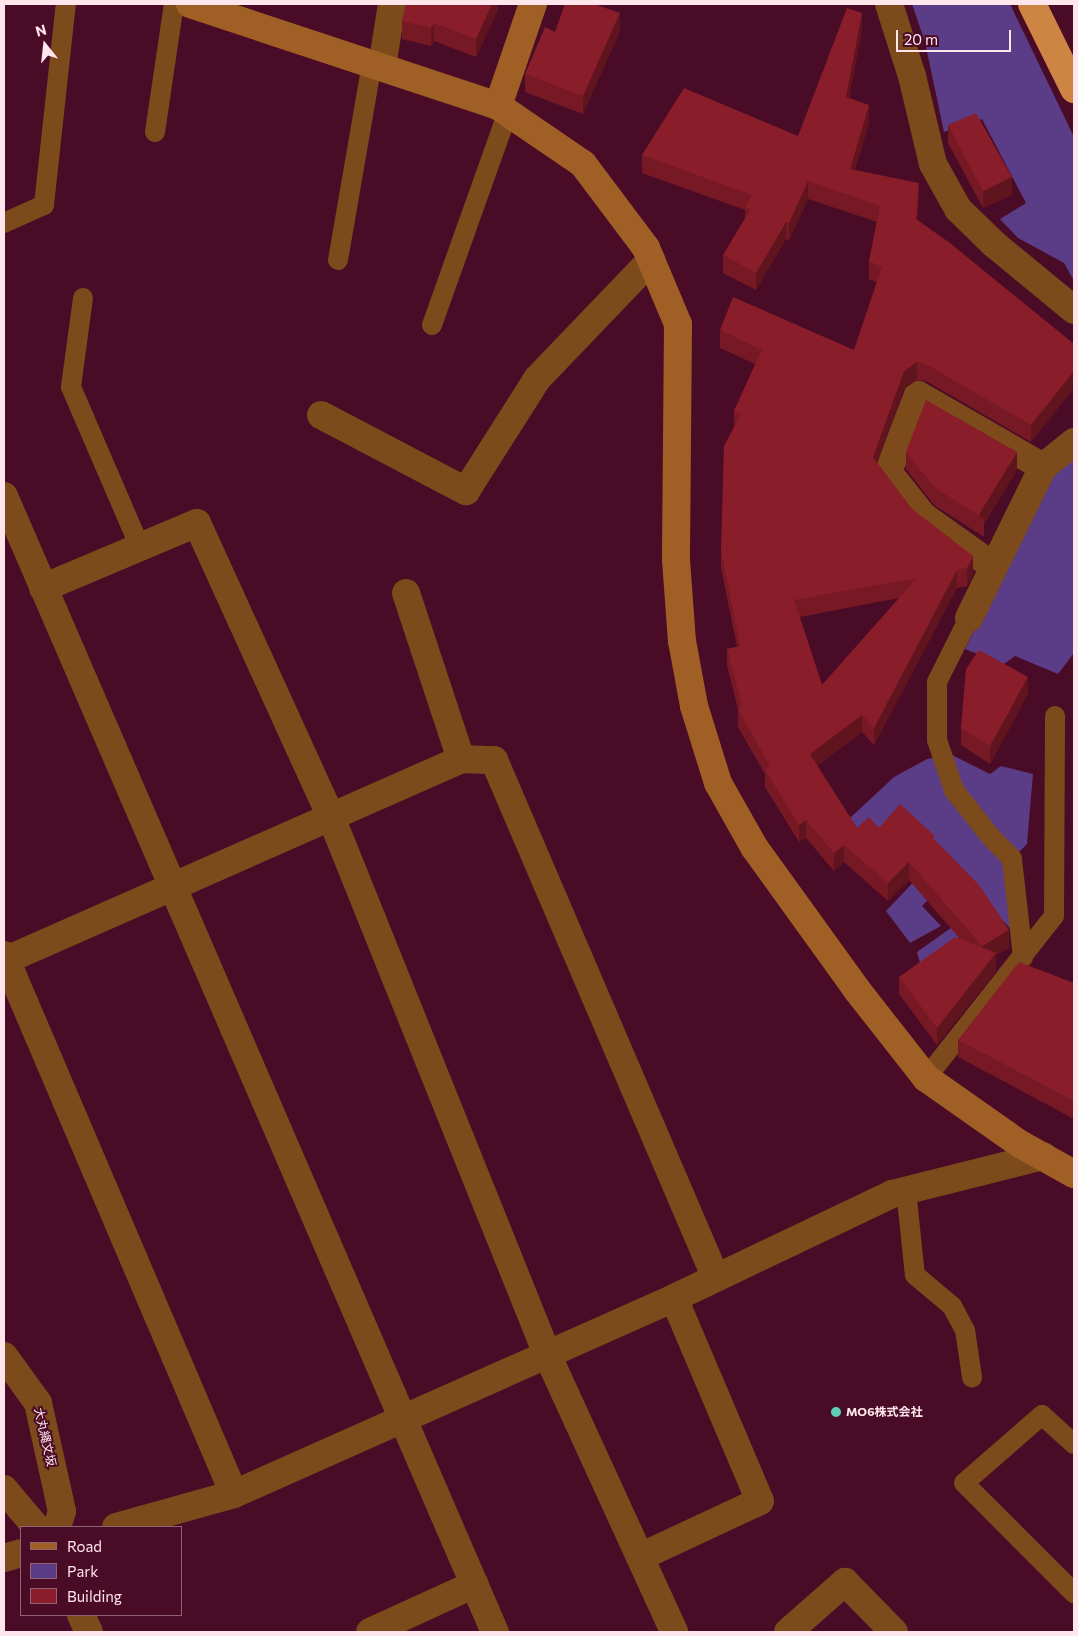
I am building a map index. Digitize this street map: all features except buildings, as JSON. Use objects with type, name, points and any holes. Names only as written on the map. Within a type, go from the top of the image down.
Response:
[{"type":"highway","points":[[1032,4],[1074,89]]},
{"type":"street","points":[[190,4],[503,109],[583,164],[646,248],[678,324],[676,560],[682,641],[694,706],[718,783],[754,847],[857,990],[926,1078],[1020,1144],[1074,1174]]},
{"type":"street","points":[[377,66],[392,4]]},
{"type":"street","points":[[503,109],[533,4]]},
{"type":"street","points":[[889,4],[912,76],[933,164],[958,209],[994,244],[1074,310]]},
{"type":"street","points":[[321,415],[466,491],[537,379],[651,260]]},
{"type":"street","points":[[993,566],[923,516],[888,472],[918,395],[1043,468]]},
{"type":"street","points":[[970,618],[993,566],[1043,468],[1074,442]]},
{"type":"street","points":[[4,496],[401,1420],[495,1632]]},
{"type":"street","points":[[44,588],[197,523],[331,817],[547,1354],[674,1632]]},
{"type":"street","points":[[406,593],[461,760]]},
{"type":"street","points":[[234,1494],[4,958],[172,887],[461,760],[494,760],[715,1276]]},
{"type":"street","points":[[120,1526],[234,1494],[674,1298],[715,1276],[892,1194],[1043,1156]]},
{"type":"street","points":[[640,1557],[760,1501],[674,1298]]},
{"type":"street","name":"大丸縄文坂","points":[[4,1356],[38,1404],[62,1511],[57,1526]]},
{"type":"street","points":[[4,1489],[35,1526]]},
{"type":"street","points":[[4,1558],[20,1553]]},
{"type":"street","points":[[788,1632],[845,1582],[894,1632]]},
{"type":"street","points":[[370,1632],[475,1584]]},
{"type":"street","points":[[81,1616],[89,1632]]},
{"type":"lane","points":[[4,223],[44,205],[66,4]]},
{"type":"lane","points":[[155,132],[174,4]]},
{"type":"lane","points":[[338,260],[377,66]]},
{"type":"lane","points":[[432,325],[503,109]]},
{"type":"lane","points":[[83,298],[71,387],[140,547]]},
{"type":"lane","points":[[970,618],[938,682],[937,740],[954,790],[990,836],[1012,859],[1023,958]]},
{"type":"lane","points":[[926,1078],[1023,958],[1054,916],[1055,716]]},
{"type":"lane","points":[[906,1190],[915,1275],[952,1306],[965,1330],[972,1377]]},
{"type":"lane","points":[[1074,1444],[1042,1415],[964,1483],[1074,1593]]},
{"type":"green space","points":[[912,4],[1010,4],[1074,137],[1074,281],[1064,263],[1018,238],[1000,219],[1026,203],[982,119],[944,132],[925,42]]},
{"type":"green space","points":[[1074,456],[1074,653],[1058,674],[1015,656],[1004,664],[965,649],[1051,474]]},
{"type":"green space","points":[[952,755],[990,774],[1001,766],[1033,774],[1027,844],[1007,864],[1011,929],[996,914],[920,963],[917,952],[986,903],[959,870],[922,906],[941,926],[910,943],[886,911],[943,851],[879,832],[853,837],[844,828],[851,817],[894,777],[927,759]]},
{"type":"place","name":"MO6株式会社","points":[[836,1412]]}]
